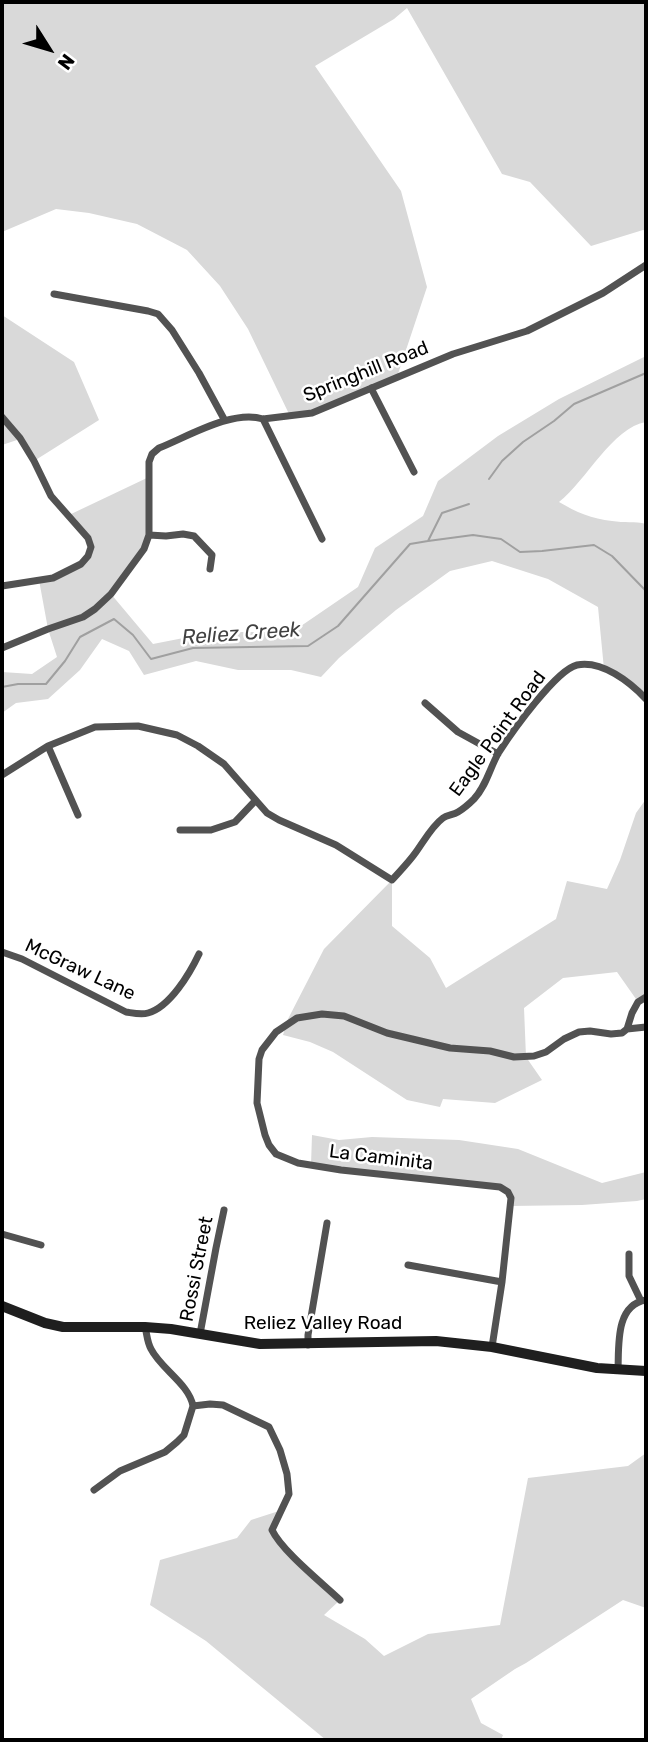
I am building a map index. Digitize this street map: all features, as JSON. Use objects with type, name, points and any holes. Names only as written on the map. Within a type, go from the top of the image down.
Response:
[{"type":"main road","name":"Reliez Valley Road","points":[[2,1306],[63,1327],[171,1329],[260,1344],[436,1341],[492,1348],[597,1368],[646,1371]]},
{"type":"street","name":"Springhill Road","points":[[2,649],[83,617],[111,594],[145,549],[149,535],[149,462],[159,447],[224,419],[263,419],[312,413],[453,354],[527,331],[603,293],[646,265]]},
{"type":"street","points":[[54,294],[158,314],[172,330],[200,373],[224,419]]},
{"type":"street","points":[[371,388],[414,472]]},
{"type":"street","points":[[2,417],[34,461],[51,496],[88,538],[91,547],[81,564],[53,579],[2,586]]},
{"type":"street","points":[[263,419],[322,539]]},
{"type":"street","points":[[149,535],[194,536],[212,555],[211,569]]},
{"type":"street","name":"Eagle Point Road","points":[[255,801],[279,820],[336,845],[392,880],[443,817],[459,812],[474,799],[488,780],[498,754],[532,707],[567,670],[585,665],[604,669],[624,678],[646,699]]},
{"type":"street","points":[[425,703],[458,733],[498,754]]},
{"type":"street","points":[[2,775],[48,746],[94,727],[138,726],[177,735],[224,764],[255,801],[235,822],[211,830],[180,830]]},
{"type":"street","points":[[48,746],[78,815]]},
{"type":"street","name":"McGraw Lane","points":[[2,952],[22,959],[126,1012],[140,1014],[150,1013],[166,1002],[190,974],[199,954]]},
{"type":"street","points":[[646,997],[638,1002],[627,1029],[646,1027]]},
{"type":"street","name":"La Caminita","points":[[492,1348],[511,1198],[508,1192],[500,1187],[298,1163],[276,1154],[269,1145],[257,1103],[259,1059],[262,1050],[276,1032],[297,1018],[322,1014],[344,1016],[387,1033],[450,1048],[490,1051],[514,1057],[546,1052],[579,1031],[611,1034],[622,1033],[627,1029]]},
{"type":"street","name":"Rossi Street","points":[[200,1334],[224,1210]]},
{"type":"street","points":[[308,1345],[327,1223]]},
{"type":"street","points":[[2,1234],[41,1245]]},
{"type":"street","points":[[618,1370],[621,1324],[630,1307],[643,1301],[629,1276],[629,1254]]},
{"type":"street","points":[[408,1265],[502,1282]]},
{"type":"street","points":[[94,1490],[120,1471],[165,1452],[177,1442],[184,1434],[193,1406],[187,1393],[149,1346],[145,1327]]},
{"type":"street","points":[[193,1406],[223,1405],[269,1427],[280,1450],[289,1494],[272,1530],[273,1534],[340,1600]]},
{"type":"shaded area","points":[[2,2],[646,2],[646,231],[591,246],[530,182],[502,174],[407,8],[394,19],[315,66],[401,191],[427,287],[396,380],[327,408],[290,416],[248,329],[220,286],[187,250],[137,224],[56,209],[2,232]]},
{"type":"shaded area","points":[[2,315],[74,362],[99,420],[34,461],[20,439],[2,445]]},
{"type":"shaded area","points":[[646,356],[646,422],[634,426],[611,444],[559,502],[598,519],[646,524],[646,699],[604,669],[598,607],[548,579],[492,561],[450,571],[396,610],[339,658],[321,677],[291,670],[238,670],[196,661],[144,675],[129,651],[102,639],[80,670],[48,699],[16,703],[2,713],[2,672],[32,674],[57,657],[48,629],[39,580],[81,564],[91,547],[69,515],[149,477],[149,535],[111,594],[153,644],[214,632],[267,632],[298,628],[358,587],[375,548],[423,516],[438,481],[498,436],[559,399]]},
{"type":"shaded area","points":[[646,799],[646,993],[636,999],[617,972],[563,978],[524,1008],[526,1057],[542,1080],[495,1103],[443,1099],[440,1107],[407,1100],[333,1052],[283,1035],[288,1019],[324,949],[392,880],[392,926],[430,958],[446,988],[556,919],[567,881],[607,889],[636,813]]},
{"type":"shaded area","points":[[312,1135],[339,1140],[372,1137],[459,1140],[518,1149],[602,1183],[646,1172],[646,1199],[582,1205],[510,1206],[511,1198],[500,1187],[311,1165]]},
{"type":"shaded area","points":[[646,1453],[646,1608],[623,1600],[471,1699],[481,1723],[503,1735],[501,1740],[326,1740],[206,1641],[150,1605],[160,1560],[237,1538],[251,1520],[282,1510],[273,1534],[340,1600],[324,1615],[365,1639],[384,1656],[428,1634],[500,1625],[528,1478],[628,1466]]},
{"type":"waterway","name":"Reliez Creek","points":[[489,479],[502,461],[523,442],[574,404],[646,373]]},
{"type":"waterway","name":"Reliez Creek","points":[[2,687],[46,684],[80,637],[114,619],[133,635],[151,659],[193,648],[308,646],[338,626],[410,544],[428,541],[442,513],[469,504]]},
{"type":"waterway","points":[[428,541],[473,535],[501,539],[520,552],[594,545],[612,556],[646,591]]}]
